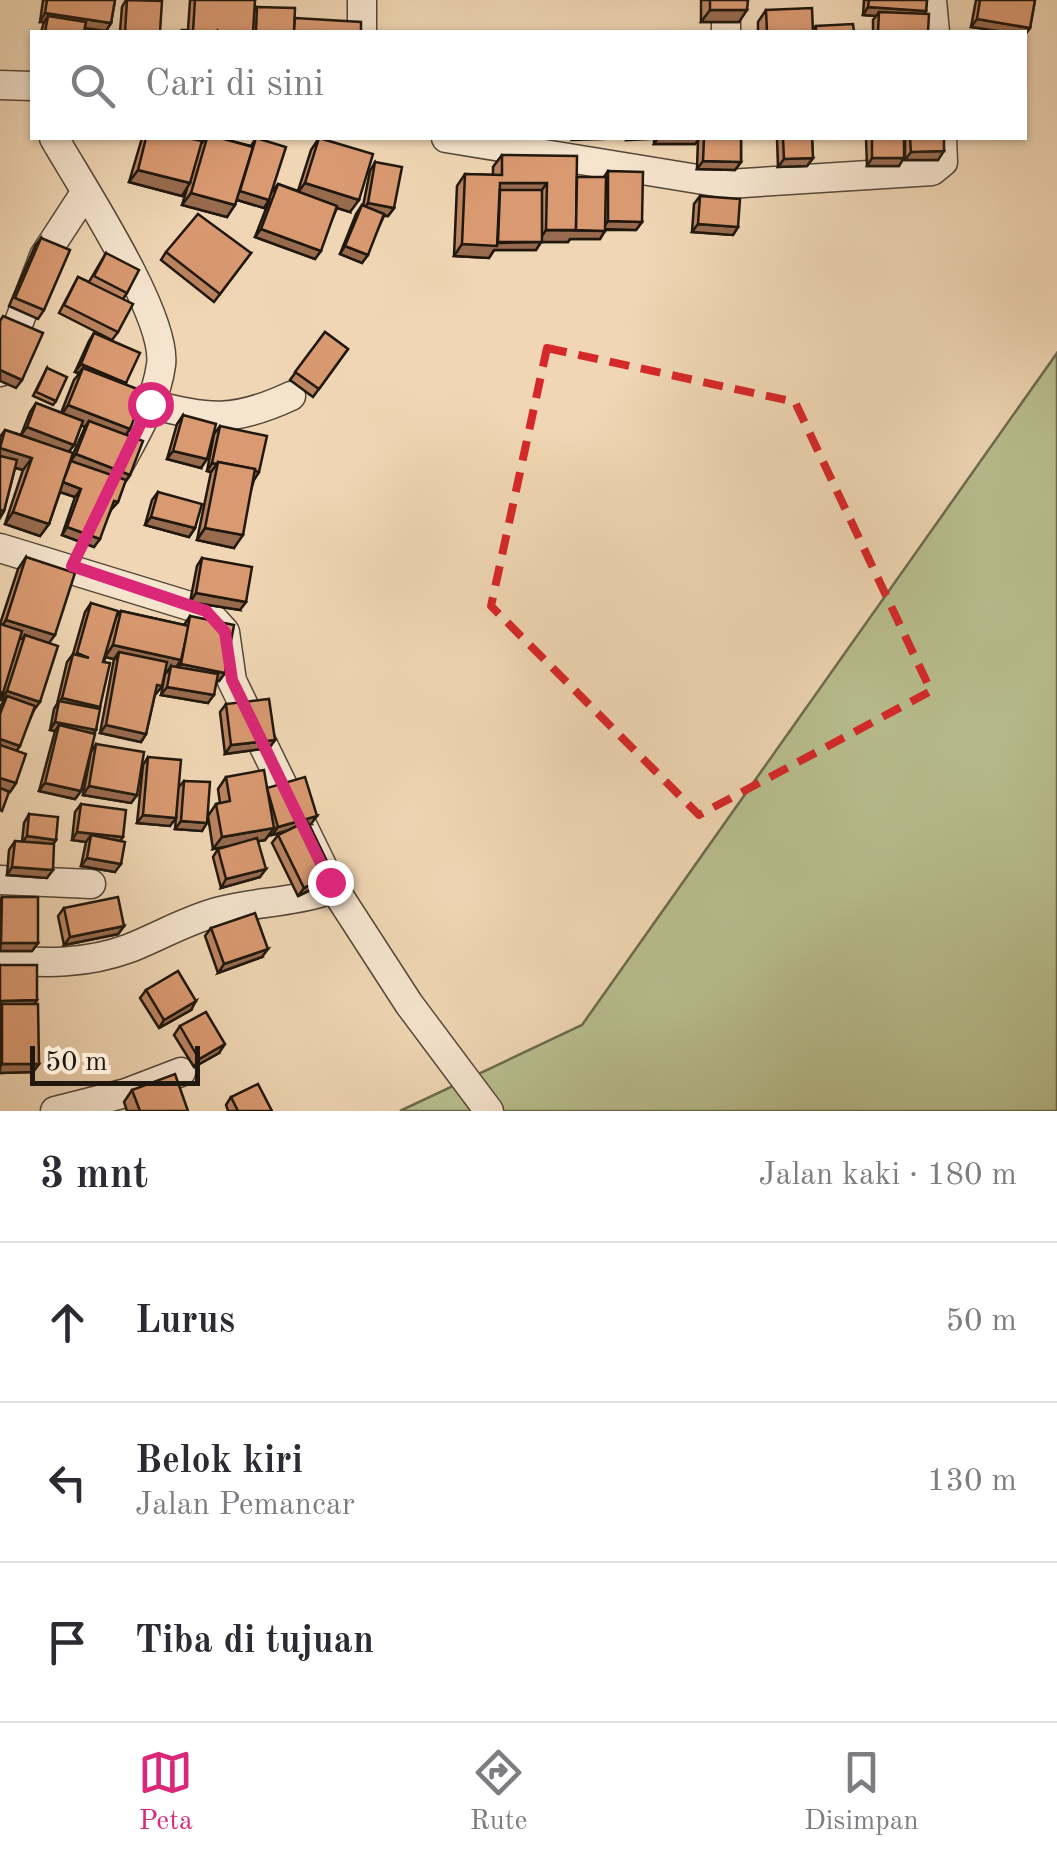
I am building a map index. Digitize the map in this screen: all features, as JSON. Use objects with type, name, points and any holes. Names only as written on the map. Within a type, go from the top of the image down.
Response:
[{"type":"street","points":[[362,0],[362,30]]},
{"type":"street","points":[[726,0],[726,30]]},
{"type":"street","points":[[932,0],[935,30]]},
{"type":"street","points":[[55,140],[156,323],[162,363],[150,404],[106,490]]},
{"type":"street","points":[[458,140],[728,184],[932,171],[943,162],[942,140]]},
{"type":"street","points":[[728,153],[728,184]]},
{"type":"street","points":[[0,372],[44,256],[85,194]]},
{"type":"street","points":[[150,404],[212,419],[260,410],[290,396]]},
{"type":"street","points":[[0,548],[76,559],[206,611],[225,632],[232,680],[330,882],[409,1004],[490,1111]]},
{"type":"street","points":[[60,602],[76,559]]},
{"type":"street","points":[[0,880],[90,884]]},
{"type":"street","points":[[0,959],[50,964],[102,957],[180,922],[236,907],[291,902],[324,892],[330,882]]},
{"type":"street","points":[[55,1111],[126,1093],[181,1072]]},
{"type":"highlighted area","points":[[547,348],[795,402],[931,691],[699,815],[491,606]]},
{"type":"green space","points":[[1057,353],[1057,1111],[400,1111],[582,1025]]},
{"type":"building","points":[[47,0],[115,0],[111,23],[45,13]]},
{"type":"building","points":[[127,0],[162,1],[160,30],[125,30]]},
{"type":"building","points":[[195,0],[255,0],[253,30],[193,30]]},
{"type":"building","points":[[710,0],[748,0],[747,10],[710,10]]},
{"type":"building","points":[[869,0],[927,0],[926,11],[868,7]]},
{"type":"building","points":[[980,0],[1035,0],[1030,28],[977,19]]},
{"type":"building","points":[[257,7],[295,8],[294,30],[256,30]]},
{"type":"building","points":[[812,8],[813,30],[767,30],[766,10]]},
{"type":"building","points":[[879,12],[929,14],[928,30],[878,30]]},
{"type":"building","points":[[48,16],[86,22],[84,30],[45,30]]},
{"type":"building","points":[[295,18],[361,22],[361,30],[294,30]]},
{"type":"building","points":[[853,24],[854,30],[816,30],[816,26]]},
{"type":"building","points":[[146,140],[202,141],[190,183],[138,170]]},
{"type":"building","points":[[206,140],[227,140],[253,147],[235,205],[191,193]]},
{"type":"building","points":[[255,140],[286,147],[269,200],[240,191]]},
{"type":"building","points":[[318,140],[373,154],[359,200],[305,183]]},
{"type":"building","points":[[704,140],[741,140],[741,162],[703,161]]},
{"type":"building","points":[[783,140],[812,140],[813,158],[784,159]]},
{"type":"building","points":[[872,140],[904,140],[904,158],[872,158]]},
{"type":"building","points":[[910,140],[944,140],[944,151],[911,152]]},
{"type":"building","points":[[502,155],[577,156],[576,230],[546,230],[547,183],[500,183],[497,246],[462,244],[465,174],[502,175]]},
{"type":"building","points":[[375,162],[402,167],[394,208],[368,203]]},
{"type":"building","points":[[608,171],[643,172],[642,222],[608,221]]},
{"type":"building","points":[[577,177],[606,177],[605,231],[576,230]]},
{"type":"building","points":[[278,184],[337,206],[321,251],[261,229]]},
{"type":"building","points":[[500,190],[542,190],[542,242],[498,242]]},
{"type":"building","points":[[700,196],[740,199],[738,227],[698,224]]},
{"type":"building","points":[[362,205],[384,214],[368,255],[345,246]]},
{"type":"building","points":[[198,214],[251,253],[220,294],[166,252]]},
{"type":"building","points":[[41,238],[70,250],[44,310],[15,298]]},
{"type":"building","points":[[106,253],[139,270],[127,293],[94,276]]},
{"type":"building","points":[[78,277],[133,304],[118,332],[64,305]]},
{"type":"building","points":[[3,316],[43,333],[22,380],[0,370]]},
{"type":"building","points":[[325,332],[348,349],[319,389],[295,372]]},
{"type":"building","points":[[94,333],[140,353],[126,383],[81,364]]},
{"type":"building","points":[[47,368],[67,377],[56,401],[36,392]]},
{"type":"building","points":[[83,368],[145,392],[130,429],[68,405]]},
{"type":"building","points":[[36,403],[83,421],[74,445],[27,427]]},
{"type":"building","points":[[183,415],[216,424],[207,459],[173,451]]},
{"type":"building","points":[[89,421],[143,441],[130,475],[76,454]]},
{"type":"building","points":[[220,426],[267,436],[259,472],[212,463]]},
{"type":"building","points":[[5,430],[73,453],[49,524],[13,512],[32,458],[0,448]]},
{"type":"building","points":[[0,456],[17,460],[4,511],[0,510]]},
{"type":"building","points":[[71,461],[126,480],[100,539],[67,527],[81,489],[63,482]]},
{"type":"building","points":[[218,462],[255,469],[243,535],[205,528]]},
{"type":"building","points":[[158,492],[202,504],[195,528],[151,517]]},
{"type":"building","points":[[26,557],[75,573],[55,635],[6,620]]},
{"type":"building","points":[[202,558],[252,567],[246,602],[196,593]]},
{"type":"building","points":[[91,603],[118,611],[103,662],[110,663],[100,707],[62,698],[73,654],[89,658],[77,653]]},
{"type":"building","points":[[121,611],[189,626],[181,660],[113,645]]},
{"type":"building","points":[[190,616],[234,625],[225,673],[181,664]]},
{"type":"building","points":[[0,624],[22,631],[3,693],[0,692]]},
{"type":"building","points":[[25,635],[58,646],[40,702],[7,691]]},
{"type":"building","points":[[119,652],[167,662],[162,686],[157,685],[146,734],[106,725]]},
{"type":"building","points":[[171,666],[218,674],[214,695],[167,687]]},
{"type":"building","points":[[7,696],[35,706],[20,746],[0,739],[0,714]]},
{"type":"building","points":[[269,699],[275,740],[231,745],[226,704]]},
{"type":"building","points":[[59,701],[100,709],[96,730],[55,722]]},
{"type":"building","points":[[59,725],[95,734],[81,791],[45,783]]},
{"type":"building","points":[[96,744],[144,752],[137,795],[89,786]]},
{"type":"building","points":[[0,745],[26,754],[16,783],[0,778]]},
{"type":"building","points":[[148,757],[181,760],[176,818],[143,815]]},
{"type":"building","points":[[264,770],[274,828],[222,837],[216,804],[230,801],[226,777]]},
{"type":"building","points":[[305,777],[317,816],[278,827],[267,788]]},
{"type":"building","points":[[184,781],[210,782],[207,823],[181,821]]},
{"type":"building","points":[[0,788],[9,792],[2,811],[0,810]]},
{"type":"building","points":[[81,804],[126,810],[123,837],[77,832]]},
{"type":"building","points":[[29,814],[58,817],[56,840],[27,836]]},
{"type":"building","points":[[307,821],[333,874],[304,888],[278,835]]},
{"type":"building","points":[[91,835],[125,842],[121,864],[87,858]]},
{"type":"building","points":[[257,838],[266,869],[226,879],[218,849]]},
{"type":"building","points":[[15,841],[54,844],[53,870],[12,867]]},
{"type":"building","points":[[2,897],[38,897],[38,943],[1,943]]},
{"type":"building","points":[[118,897],[124,926],[70,937],[64,908]]},
{"type":"building","points":[[255,913],[268,949],[224,964],[211,928]]},
{"type":"building","points":[[0,965],[37,965],[37,1000],[0,1001]]},
{"type":"building","points":[[178,971],[196,1001],[164,1020],[146,990]]},
{"type":"building","points":[[2,1004],[38,1004],[39,1064],[2,1064]]},
{"type":"building","points":[[206,1012],[225,1044],[199,1059],[180,1026]]},
{"type":"building","points":[[175,1074],[188,1111],[140,1111],[132,1090]]},
{"type":"building","points":[[258,1084],[272,1111],[238,1111],[231,1097]]},
{"type":"route","points":[[150,404],[72,566],[206,611],[225,632],[232,680],[330,882]]}]
